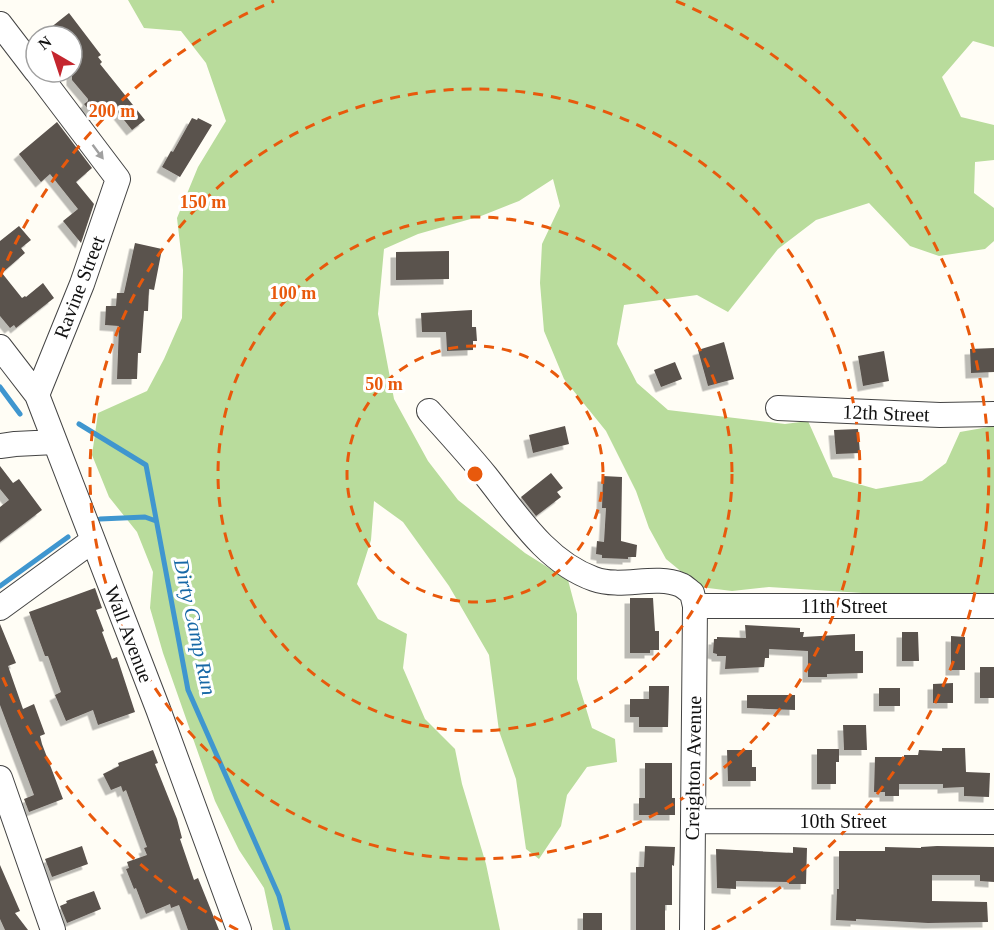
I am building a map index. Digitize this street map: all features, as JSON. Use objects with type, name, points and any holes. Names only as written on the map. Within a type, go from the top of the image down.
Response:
[{"type":"street","points":[[0,24],[24,55]]},
{"type":"street","name":"Ravine Street","points":[[37,394],[82,284],[118,178],[46,84]]},
{"type":"street","name":"Wall Avenue","points":[[0,347],[37,394],[158,709],[239,930]]},
{"type":"street","name":"12th Street","points":[[778,408],[940,415],[994,414]]},
{"type":"street","points":[[429,411],[485,474],[532,535],[567,565],[595,580],[622,583],[661,582],[681,585],[692,593],[695,606]]},
{"type":"street","points":[[0,446],[55,442]]},
{"type":"street","points":[[0,608],[92,541]]},
{"type":"street","name":"11th Street","points":[[695,606],[994,606]]},
{"type":"street","name":"Creighton Avenue","points":[[692,930],[695,606]]},
{"type":"street","points":[[0,778],[53,930]]},
{"type":"street","name":"10th Street","points":[[693,821],[994,822]]},
{"type":"green space","points":[[128,0],[994,0],[994,47],[973,41],[942,77],[961,117],[994,125],[994,160],[975,162],[974,193],[994,208],[994,241],[985,249],[939,256],[910,246],[869,203],[816,220],[778,249],[728,312],[697,295],[624,305],[617,344],[637,383],[668,410],[785,424],[808,421],[833,477],[876,489],[922,481],[946,463],[960,432],[994,426],[994,597],[909,596],[769,587],[732,591],[700,587],[666,559],[649,528],[636,491],[606,431],[564,379],[544,331],[540,283],[542,244],[560,206],[553,179],[519,201],[481,216],[418,234],[384,249],[378,314],[394,399],[428,461],[458,500],[525,553],[568,580],[577,614],[577,679],[592,728],[615,739],[617,762],[587,767],[567,795],[561,826],[539,859],[526,849],[516,779],[499,731],[489,655],[449,586],[403,522],[374,501],[371,540],[357,584],[378,619],[407,634],[403,668],[425,719],[455,749],[462,784],[486,864],[500,930],[273,930],[264,888],[239,850],[215,801],[163,653],[150,608],[153,572],[137,532],[109,497],[92,455],[98,413],[147,391],[182,318],[183,270],[177,218],[198,167],[226,121],[206,63],[181,31],[144,28]]},
{"type":"building","points":[[69,13],[77,24],[55,24]]},
{"type":"building","points":[[84,33],[101,55],[98,57],[102,62],[100,64],[145,120],[132,130],[112,105],[100,115],[98,113],[94,116],[84,104],[88,99],[75,84],[84,84]]},
{"type":"building","points":[[192,118],[197,120],[198,118],[212,125],[180,177],[162,167]]},
{"type":"building","points":[[57,122],[92,168],[76,182],[94,204],[81,243],[63,221],[78,209],[50,174],[41,182],[19,154]]},
{"type":"building","points":[[19,226],[31,240],[21,248],[25,253],[2,273],[22,298],[43,283],[54,298],[16,328],[14,325],[10,328],[0,316],[0,241]]},
{"type":"building","points":[[135,243],[162,249],[154,290],[149,289],[148,311],[144,311],[137,379],[117,379],[119,326],[105,325],[106,306],[116,306],[117,293],[124,293]]},
{"type":"building","points":[[449,251],[449,279],[396,280],[396,252]]},
{"type":"building","points":[[472,310],[472,327],[476,327],[477,341],[473,341],[473,350],[447,351],[446,332],[422,332],[421,313]]},
{"type":"building","points":[[724,342],[734,379],[708,386],[698,350]]},
{"type":"building","points":[[994,348],[994,372],[971,373],[970,349]]},
{"type":"building","points":[[884,351],[889,381],[863,386],[858,356]]},
{"type":"building","points":[[675,362],[682,379],[661,387],[654,370]]},
{"type":"building","points":[[565,426],[569,444],[533,453],[529,435]]},
{"type":"building","points":[[858,429],[860,453],[836,454],[834,430]]},
{"type":"building","points":[[0,466],[13,483],[19,479],[42,510],[0,542],[0,507],[9,500],[0,489]]},
{"type":"building","points":[[551,473],[563,488],[557,492],[561,497],[536,516],[521,497]]},
{"type":"building","points":[[603,476],[622,477],[621,541],[637,545],[636,557],[602,558],[602,555],[596,554],[597,541],[604,542],[606,508],[602,508]]},
{"type":"building","points":[[95,588],[102,608],[96,610],[104,631],[102,632],[112,659],[117,657],[135,712],[98,725],[93,710],[66,721],[55,695],[61,692],[29,612]]},
{"type":"building","points":[[630,598],[653,598],[655,631],[659,631],[659,650],[650,650],[650,653],[630,653]]},
{"type":"building","points":[[0,624],[16,663],[8,666],[23,709],[34,704],[45,734],[40,736],[42,744],[63,799],[29,812],[24,799],[34,795],[0,705]]},
{"type":"building","points":[[745,625],[800,628],[800,632],[804,632],[803,637],[855,634],[855,651],[863,651],[863,673],[808,677],[808,651],[769,649],[769,658],[765,658],[764,667],[725,669],[726,656],[717,656],[713,653],[714,639],[717,637],[746,638]]},
{"type":"building","points":[[902,632],[918,632],[919,661],[902,661]]},
{"type":"building","points":[[951,636],[965,637],[965,670],[951,670]]},
{"type":"building","points":[[980,667],[994,667],[994,698],[980,698]]},
{"type":"building","points":[[953,683],[953,703],[933,703],[933,684]]},
{"type":"building","points":[[649,686],[669,686],[668,727],[639,727],[639,717],[630,717],[630,699],[649,699]]},
{"type":"building","points":[[879,688],[900,688],[900,706],[879,706]]},
{"type":"building","points":[[747,695],[795,695],[795,710],[747,708]]},
{"type":"building","points":[[843,725],[866,725],[867,750],[844,750]]},
{"type":"building","points":[[942,748],[965,748],[966,772],[990,773],[989,797],[964,796],[964,787],[943,788],[943,784],[899,784],[899,796],[885,796],[885,792],[874,792],[875,757],[904,757],[904,755],[918,755],[919,750],[942,751]]},
{"type":"building","points":[[817,749],[839,749],[839,762],[836,762],[836,784],[817,784]]},
{"type":"building","points":[[153,750],[158,763],[155,764],[177,819],[182,838],[180,839],[194,880],[198,878],[219,930],[188,930],[179,905],[171,908],[170,904],[146,914],[126,869],[129,868],[127,862],[147,855],[144,848],[147,847],[126,790],[123,792],[121,786],[111,790],[103,774],[119,766],[118,763]]},
{"type":"building","points":[[727,750],[752,750],[752,767],[756,767],[756,781],[728,781]]},
{"type":"building","points":[[645,763],[672,763],[672,798],[675,798],[675,815],[639,815],[639,798],[645,798]]},
{"type":"building","points":[[82,846],[88,864],[52,877],[45,859]]},
{"type":"building","points":[[645,846],[675,847],[674,866],[672,865],[672,905],[665,905],[665,930],[636,930],[636,867],[644,867]]},
{"type":"building","points":[[793,847],[807,848],[806,884],[736,881],[736,889],[717,888],[716,849],[793,853]]},
{"type":"building","points":[[885,847],[994,847],[994,882],[980,881],[980,875],[932,875],[932,901],[987,902],[988,922],[836,920],[839,851],[885,851]]},
{"type":"building","points":[[0,865],[20,911],[15,913],[28,930],[5,930],[0,919]]},
{"type":"building","points":[[94,891],[101,909],[67,923],[60,906],[67,903],[66,901]]},
{"type":"building","points":[[583,913],[602,913],[602,930],[583,930]]},
{"type":"waterway","name":"Dirty Camp Run","points":[[0,387],[20,414]]},
{"type":"waterway","name":"Dirty Camp Run","points":[[79,424],[146,465],[188,690],[279,896],[288,930]]},
{"type":"waterway","points":[[100,519],[145,517],[156,521]]},
{"type":"waterway","points":[[0,586],[68,537]]}]
